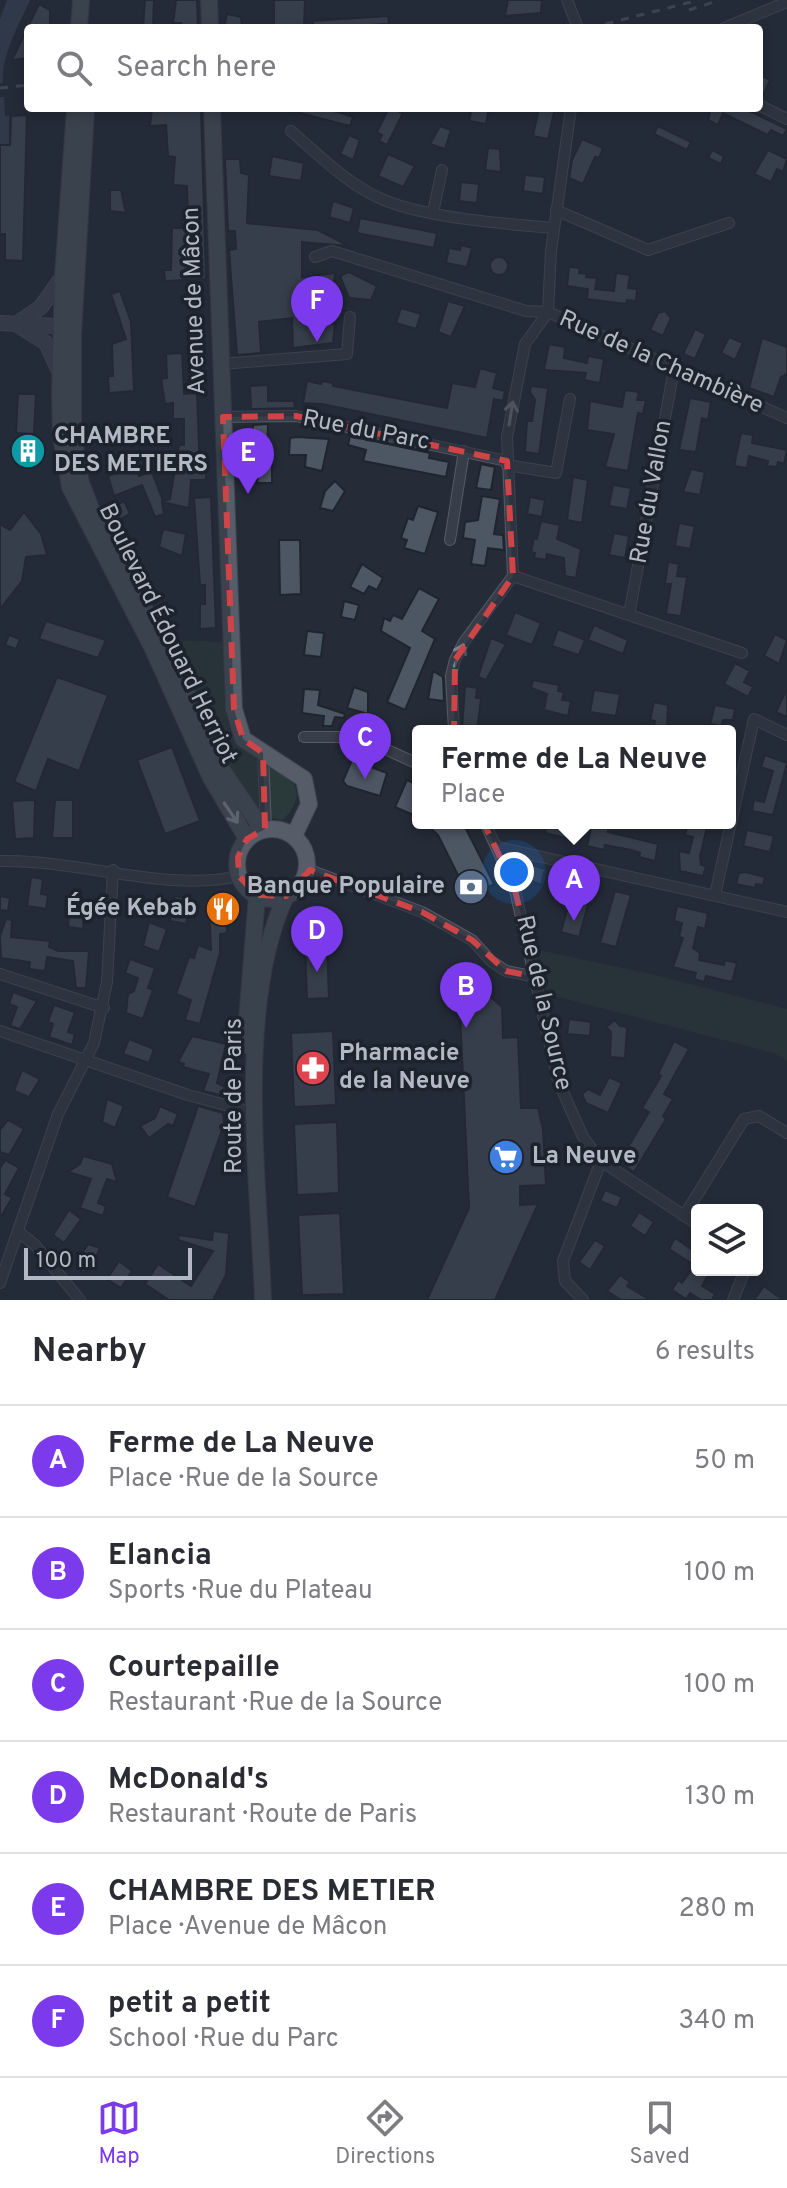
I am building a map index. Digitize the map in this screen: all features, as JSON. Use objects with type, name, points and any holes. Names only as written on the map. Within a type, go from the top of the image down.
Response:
[{"type":"main road","points":[[79,24],[81,0]]},
{"type":"main road","points":[[89,24],[90,0]]},
{"type":"main road","points":[[209,0],[210,24]]},
{"type":"main road","name":"Boulevard Édouard Herriot","points":[[75,112],[63,276],[73,435],[81,483],[93,514],[167,650],[222,770],[264,830]]},
{"type":"main road","name":"Boulevard Édouard Herriot","points":[[86,112],[68,327],[61,374],[64,463],[78,509],[153,649],[211,778],[247,839]]},
{"type":"main road","name":"Avenue de Mâcon","points":[[212,112],[234,709],[243,739],[292,768],[304,779],[309,791],[309,804],[294,836]]},
{"type":"main road","points":[[264,830],[294,836],[305,850],[307,869],[300,886],[286,896],[266,898],[257,895],[239,876],[238,857],[247,839],[264,830]]},
{"type":"main road","name":"Route de Paris","points":[[254,1300],[244,1035],[257,895]]},
{"type":"main road","name":"Route de Paris","points":[[263,1300],[255,1034],[275,920],[286,896]]},
{"type":"street","points":[[567,0],[577,24]]},
{"type":"street","points":[[734,24],[787,2]]},
{"type":"street","points":[[763,107],[787,119]]},
{"type":"street","name":"Rue de la Chambière","points":[[570,112],[556,210],[548,312],[787,418]]},
{"type":"street","points":[[291,131],[345,178],[385,201],[433,212],[554,228]]},
{"type":"street","points":[[433,212],[442,170]]},
{"type":"street","points":[[556,210],[648,250],[729,223]]},
{"type":"street","points":[[315,257],[332,251],[526,311],[548,312]]},
{"type":"street","points":[[16,324],[41,307],[63,276]]},
{"type":"street","points":[[454,725],[451,676],[455,660],[464,642],[513,576],[507,463],[519,366],[525,344],[548,312]]},
{"type":"street","points":[[221,364],[347,354],[350,317]]},
{"type":"street","points":[[0,323],[68,327]]},
{"type":"street","points":[[16,324],[46,343],[61,374]]},
{"type":"street","name":"Rue du Vallon","points":[[629,615],[674,369]]},
{"type":"street","name":"Rue du Parc","points":[[223,417],[296,416],[556,473],[570,399]]},
{"type":"street","points":[[450,540],[464,451]]},
{"type":"street","points":[[513,576],[742,653]]},
{"type":"street","points":[[736,800],[754,719],[787,735]]},
{"type":"street","points":[[304,737],[359,737],[412,761]]},
{"type":"street","points":[[263,753],[264,830]]},
{"type":"street","name":"Rue de la Source","points":[[488,829],[518,899],[558,1081],[583,1137],[601,1161],[691,1220]]},
{"type":"street","points":[[715,895],[730,829]]},
{"type":"street","points":[[497,847],[787,912]]},
{"type":"street","points":[[0,861],[113,870],[195,883],[239,876]]},
{"type":"street","points":[[307,869],[422,912],[472,940],[491,961],[506,971],[536,977]]},
{"type":"street","points":[[0,1283],[20,1233],[58,1114],[86,1062],[104,1008],[113,870]]},
{"type":"street","points":[[0,974],[104,1008]]},
{"type":"street","points":[[0,1031],[86,1062],[248,1111]]},
{"type":"street","points":[[684,1216],[744,1119],[759,1116],[787,1133]]},
{"type":"street","points":[[583,1300],[565,1281],[563,1261],[601,1161]]},
{"type":"street","points":[[20,1233],[35,1245],[80,1300]]},
{"type":"street","points":[[733,1300],[743,1276]]},
{"type":"highlighted area","points":[[296,416],[507,461],[513,576],[455,660],[454,735],[460,774],[514,886],[536,977],[506,971],[472,940],[422,912],[310,870],[286,896],[257,895],[239,876],[238,857],[247,839],[265,829],[263,753],[243,739],[234,709],[223,417]]},
{"type":"shaded area","points":[[166,640],[227,642],[224,686],[230,728],[239,742],[291,780],[296,790],[295,803],[283,820],[261,816],[238,791]]},
{"type":"shaded area","points":[[538,950],[655,975],[787,1009],[787,1061],[774,1053],[547,994]]},
{"type":"water","points":[[7,0],[30,0],[8,51],[3,83],[0,83],[0,19]]},
{"type":"water","points":[[0,97],[4,97],[5,116],[9,116],[9,145],[0,145]]},
{"type":"building","points":[[145,0],[154,0],[153,24],[143,24]]},
{"type":"building","points":[[176,0],[197,0],[198,24],[173,23]]},
{"type":"building","points":[[274,0],[305,0],[304,24],[274,24]]},
{"type":"building","points":[[508,0],[542,0],[541,13],[505,16]]},
{"type":"building","points":[[39,4],[50,10],[50,24],[29,24]]},
{"type":"building","points":[[227,14],[241,17],[242,24],[225,24]]},
{"type":"building","points":[[388,16],[389,24],[313,24],[313,21]]},
{"type":"building","points":[[24,35],[24,58],[12,60]]},
{"type":"building","points":[[763,76],[770,80],[763,96]]},
{"type":"building","points":[[152,112],[201,112],[206,279],[165,281],[164,270],[171,270],[172,228],[182,228],[182,217],[188,217],[187,186],[173,185],[175,157],[168,156],[166,125],[150,126]]},
{"type":"building","points":[[296,112],[337,112],[353,117],[350,126]]},
{"type":"building","points":[[387,112],[403,113],[387,145],[379,141],[382,135],[377,132]]},
{"type":"building","points":[[471,112],[488,112],[486,124],[469,121]]},
{"type":"building","points":[[538,112],[554,112],[548,139],[533,136]]},
{"type":"building","points":[[710,112],[751,112],[787,129],[783,136],[771,130],[768,135],[723,113],[718,125],[708,120]]},
{"type":"building","points":[[27,115],[23,261],[5,260],[5,234],[0,234],[0,145],[10,145],[11,116]]},
{"type":"building","points":[[440,126],[451,130],[445,149],[430,144]]},
{"type":"building","points":[[658,126],[691,142],[687,150],[654,134]]},
{"type":"building","points":[[349,135],[360,140],[353,160],[340,154]]},
{"type":"building","points":[[582,139],[603,148],[599,158],[595,157],[583,184],[569,178],[572,160]]},
{"type":"building","points":[[488,148],[500,149],[501,172],[485,170]]},
{"type":"building","points":[[712,150],[724,156],[721,164],[708,158]]},
{"type":"building","points":[[768,150],[787,159],[783,172],[777,169],[771,182],[754,174]]},
{"type":"building","points":[[388,154],[415,166],[403,187],[378,176]]},
{"type":"building","points":[[272,156],[304,163],[301,181],[269,176]]},
{"type":"building","points":[[225,159],[240,159],[241,173],[249,175],[247,223],[318,230],[349,246],[302,242],[302,277],[335,273],[330,324],[335,324],[333,343],[293,348],[292,318],[259,322],[261,353],[237,355],[229,250],[236,249],[235,231],[228,231]]},
{"type":"building","points":[[525,175],[545,177],[543,194],[523,191]]},
{"type":"building","points":[[461,182],[479,184],[477,203],[459,201]]},
{"type":"building","points":[[110,190],[121,190],[126,213],[110,211]]},
{"type":"building","points":[[333,201],[354,208],[350,223],[329,217]]},
{"type":"building","points":[[360,218],[437,233],[434,248],[357,233]]},
{"type":"building","points":[[461,245],[472,248],[467,267],[446,263],[449,248],[460,250]]},
{"type":"building","points":[[499,257],[506,259],[506,273],[499,275],[492,273],[490,266],[492,259]]},
{"type":"building","points":[[569,267],[580,268],[579,273],[587,274],[586,277],[597,278],[595,289],[614,291],[616,273],[630,275],[628,288],[637,289],[636,301],[627,300],[626,304],[587,299],[588,289],[567,286]]},
{"type":"building","points":[[349,272],[377,286],[371,300],[349,298],[340,276]]},
{"type":"building","points":[[120,291],[131,322],[134,391],[109,393],[108,376],[113,376],[112,344],[126,339],[111,294]]},
{"type":"building","points":[[448,301],[465,306],[451,337],[438,332]]},
{"type":"building","points":[[401,308],[421,314],[416,329],[396,323]]},
{"type":"building","points":[[665,311],[671,318],[663,336],[650,330],[658,313]]},
{"type":"building","points":[[695,329],[706,334],[695,359],[683,354]]},
{"type":"building","points":[[729,337],[743,343],[735,360],[721,353]]},
{"type":"building","points":[[762,338],[787,347],[787,374],[781,377],[774,397],[749,388]]},
{"type":"building","points":[[549,344],[565,347],[564,358],[587,363],[588,356],[604,359],[600,383],[584,380],[586,373],[544,370]]},
{"type":"building","points":[[182,353],[184,394],[197,393],[200,470],[206,470],[206,480],[191,480],[189,508],[162,502],[164,514],[155,517],[142,485],[114,496],[108,476],[129,468],[131,474],[138,471],[139,476],[152,472],[163,501],[170,499],[179,445],[184,445],[184,419],[173,419],[173,403],[165,404],[161,379],[167,378],[166,354]]},
{"type":"building","points":[[480,368],[497,373],[493,388],[505,391],[503,401],[494,399],[487,438],[322,404],[303,403],[307,381],[321,384],[322,381],[333,383],[333,386],[447,408],[452,383],[475,387]]},
{"type":"building","points":[[268,385],[268,401],[294,401],[295,408],[251,409],[250,386]]},
{"type":"building","points":[[531,386],[548,388],[539,454],[525,452],[527,421],[532,421],[535,400],[530,392]]},
{"type":"building","points":[[625,390],[639,392],[637,400],[646,400],[643,414],[638,413],[628,471],[605,467],[614,434],[587,430],[590,401],[622,407]]},
{"type":"building","points":[[18,394],[36,394],[34,434],[16,433]]},
{"type":"building","points":[[690,398],[711,402],[708,420],[702,418],[696,452],[679,450]]},
{"type":"building","points":[[268,424],[267,454],[243,453],[243,441],[253,441],[253,425]]},
{"type":"building","points":[[741,433],[753,435],[752,443],[787,450],[784,464],[778,462],[777,467],[767,466],[768,461],[749,456],[747,468],[734,466]]},
{"type":"building","points":[[350,436],[430,453],[429,458],[449,462],[446,477],[363,461],[366,450],[348,445]]},
{"type":"building","points":[[290,438],[329,439],[322,471],[305,467],[306,455],[289,455]]},
{"type":"building","points":[[481,464],[495,467],[491,490],[476,488]]},
{"type":"building","points":[[259,465],[272,465],[272,483],[257,483]]},
{"type":"building","points":[[691,469],[705,472],[700,495],[683,492]]},
{"type":"building","points":[[573,477],[588,480],[582,523],[567,520]]},
{"type":"building","points":[[335,481],[345,491],[333,511],[320,508],[325,491]]},
{"type":"building","points":[[613,485],[631,488],[627,509],[609,506]]},
{"type":"building","points":[[482,496],[500,499],[494,534],[503,535],[504,550],[488,548],[485,566],[471,564],[475,540],[463,538],[465,522],[478,520]]},
{"type":"building","points":[[211,497],[216,628],[200,629],[200,604],[205,604],[205,585],[200,585],[194,498]]},
{"type":"building","points":[[530,497],[545,500],[542,517],[527,514]]},
{"type":"building","points":[[124,501],[130,514],[111,524],[104,512]]},
{"type":"building","points":[[418,506],[438,512],[425,554],[404,548],[407,540],[401,538],[408,518],[413,520]]},
{"type":"building","points":[[24,512],[41,534],[47,555],[26,557],[22,581],[0,609],[0,524],[10,530]]},
{"type":"building","points":[[541,521],[560,525],[557,539],[581,549],[576,578],[565,576],[564,558],[547,554],[546,560],[534,558],[535,553],[531,552]]},
{"type":"building","points":[[679,523],[695,526],[690,549],[675,546]]},
{"type":"building","points":[[163,529],[186,534],[182,556],[159,547]]},
{"type":"building","points":[[614,533],[629,536],[625,558],[609,555]]},
{"type":"building","points":[[279,540],[300,540],[301,594],[280,595]]},
{"type":"building","points":[[668,562],[679,564],[677,576],[687,577],[681,616],[666,614],[671,584],[665,584]]},
{"type":"building","points":[[362,564],[383,578],[377,590],[369,586],[364,594],[350,587]]},
{"type":"building","points":[[419,588],[439,599],[422,631],[435,639],[405,710],[387,702],[410,648],[381,631],[384,618],[390,621],[393,615],[402,619]]},
{"type":"building","points":[[344,601],[359,605],[355,620],[341,617]]},
{"type":"building","points":[[515,612],[541,623],[532,645],[506,635]]},
{"type":"building","points":[[46,621],[106,640],[98,658],[39,639]]},
{"type":"building","points":[[594,625],[628,640],[623,654],[588,640]]},
{"type":"building","points":[[558,629],[585,640],[579,655],[552,646]]},
{"type":"building","points":[[307,631],[324,633],[321,657],[304,655]]},
{"type":"building","points":[[775,634],[787,640],[779,664],[764,656]]},
{"type":"building","points":[[9,635],[20,639],[16,649],[5,645]]},
{"type":"building","points":[[491,638],[506,644],[486,680],[478,677]]},
{"type":"building","points":[[735,663],[750,671],[744,682],[753,687],[748,697],[724,684]]},
{"type":"building","points":[[433,671],[443,677],[444,701],[428,699]]},
{"type":"building","points":[[57,677],[108,695],[79,771],[48,759],[36,791],[14,782]]},
{"type":"building","points":[[533,680],[559,685],[558,691],[564,692],[562,700],[571,701],[568,716],[544,710],[547,694],[531,688]]},
{"type":"building","points":[[465,686],[477,688],[476,698],[481,698],[478,725],[462,725]]},
{"type":"building","points":[[354,687],[368,692],[368,714],[347,708]]},
{"type":"building","points":[[304,689],[320,690],[318,705],[345,714],[344,718],[335,717],[332,726],[323,726],[324,716],[302,713]]},
{"type":"building","points":[[787,689],[787,717],[776,712]]},
{"type":"building","points":[[594,690],[620,694],[616,716],[590,712]]},
{"type":"building","points":[[654,702],[668,705],[667,725],[654,725],[655,721],[650,720]]},
{"type":"building","points":[[715,705],[735,709],[733,720],[723,720],[721,725],[710,724]]},
{"type":"building","points":[[172,747],[200,821],[165,834],[137,760]]},
{"type":"building","points":[[765,755],[787,763],[773,815],[752,811],[754,800],[764,802],[773,771],[761,767]]},
{"type":"building","points":[[352,760],[387,773],[380,796],[347,786],[343,781]]},
{"type":"building","points":[[407,780],[412,782],[412,814],[395,807]]},
{"type":"building","points":[[35,800],[34,838],[15,839],[12,801]]},
{"type":"building","points":[[55,800],[73,800],[73,838],[52,838]]},
{"type":"building","points":[[432,829],[466,829],[494,884],[469,897],[438,835]]},
{"type":"building","points":[[546,829],[572,829],[570,839],[545,833]]},
{"type":"building","points":[[591,829],[608,829],[608,832],[658,844],[655,861],[639,857],[640,853],[631,850],[605,845],[604,850],[587,846]]},
{"type":"building","points":[[686,829],[707,829],[700,856],[701,865],[706,866],[703,876],[680,871],[679,851],[689,853],[693,837],[685,835]]},
{"type":"building","points":[[747,830],[774,836],[770,852],[743,846]]},
{"type":"building","points":[[524,863],[545,869],[541,885],[521,876]]},
{"type":"building","points":[[739,873],[765,877],[763,885],[756,884],[755,888],[736,884]]},
{"type":"building","points":[[31,877],[43,879],[41,894],[48,895],[46,909],[27,906]]},
{"type":"building","points":[[574,885],[592,890],[579,937],[561,932]]},
{"type":"building","points":[[615,891],[631,895],[616,947],[600,943]]},
{"type":"building","points":[[0,896],[10,898],[8,911],[0,910]]},
{"type":"building","points":[[175,896],[191,899],[186,924],[170,921]]},
{"type":"building","points":[[71,897],[85,900],[83,929],[68,927]]},
{"type":"building","points":[[225,898],[227,933],[220,934],[220,953],[200,1024],[185,1020],[191,1000],[176,994],[189,957],[194,958],[198,945],[211,950],[209,906],[217,906],[216,899]]},
{"type":"building","points":[[677,906],[708,913],[705,929],[698,927],[693,948],[700,953],[699,960],[724,965],[725,960],[737,963],[732,982],[706,976],[704,982],[694,979],[696,973],[673,967],[683,938],[679,937],[682,923],[674,921]]},
{"type":"building","points":[[6,919],[12,920],[11,937],[50,941],[49,947],[58,951],[89,951],[86,988],[76,988],[73,961],[47,957],[45,971],[29,969],[30,962],[1,958],[0,936]]},
{"type":"building","points":[[149,922],[167,929],[159,952],[143,946]]},
{"type":"building","points":[[327,945],[329,998],[307,999],[305,946]]},
{"type":"building","points":[[130,959],[155,968],[148,988],[153,990],[143,1019],[126,1013],[128,994],[134,991],[138,978],[125,973]]},
{"type":"building","name":"La Neuve","points":[[458,968],[502,1007],[503,1038],[518,1037],[521,1108],[538,1108],[543,1129],[546,1185],[520,1186],[520,1205],[538,1204],[495,1300],[427,1300],[469,1208]]},
{"type":"building","points":[[13,992],[37,1001],[20,1029],[10,1026],[17,1007],[9,1004]]},
{"type":"building","points":[[54,1005],[75,1012],[68,1032],[75,1034],[72,1045],[49,1037],[53,1024],[48,1022]]},
{"type":"building","points":[[569,1019],[591,1022],[590,1036],[567,1034]]},
{"type":"building","points":[[615,1020],[620,1026],[627,1027],[625,1058],[610,1057],[611,1032],[606,1027]]},
{"type":"building","points":[[333,1031],[336,1105],[294,1107],[291,1033]]},
{"type":"building","points":[[192,1036],[226,1044],[217,1083],[225,1087],[220,1095],[203,1091],[209,1074],[183,1067],[184,1064],[178,1062]]},
{"type":"building","points":[[129,1039],[154,1049],[149,1063],[123,1054]]},
{"type":"building","points":[[674,1041],[689,1049],[664,1094],[673,1099],[663,1116],[666,1119],[634,1172],[619,1162],[649,1112],[642,1108],[661,1076],[658,1074]]},
{"type":"building","points":[[22,1070],[40,1079],[29,1097],[14,1091]]},
{"type":"building","points":[[609,1077],[622,1083],[608,1113],[586,1103],[582,1094],[588,1089],[600,1095]]},
{"type":"building","points":[[107,1099],[124,1106],[115,1128],[102,1122]]},
{"type":"building","points":[[160,1106],[178,1114],[173,1126],[168,1124],[149,1138],[140,1126],[155,1118]]},
{"type":"building","points":[[198,1106],[223,1113],[224,1124],[195,1207],[167,1197]]},
{"type":"building","points":[[8,1120],[24,1129],[9,1155],[0,1152],[0,1130]]},
{"type":"building","points":[[337,1122],[339,1193],[297,1195],[294,1124]]},
{"type":"building","points":[[83,1156],[112,1164],[117,1182],[107,1179],[98,1203],[106,1206],[103,1216],[80,1208],[91,1179],[68,1172],[80,1164]]},
{"type":"building","points":[[5,1160],[19,1168],[5,1194],[12,1198],[0,1218],[0,1168]]},
{"type":"building","points":[[605,1190],[622,1197],[617,1208],[600,1201]]},
{"type":"building","points":[[69,1210],[81,1219],[64,1243],[53,1235]]},
{"type":"building","points":[[639,1212],[654,1222],[645,1236],[630,1226]]},
{"type":"building","points":[[340,1213],[344,1294],[302,1295],[298,1215]]},
{"type":"building","points":[[213,1231],[229,1233],[226,1275],[213,1300],[169,1300],[145,1284],[158,1264],[191,1286],[213,1251],[178,1240],[179,1235],[212,1240]]},
{"type":"building","points":[[675,1238],[691,1249],[691,1263],[669,1249]]},
{"type":"building","points":[[595,1240],[605,1246],[590,1270],[579,1262]]},
{"type":"building","points":[[88,1244],[100,1248],[93,1265],[83,1273],[76,1263]]},
{"type":"building","points":[[119,1261],[132,1271],[121,1288],[107,1279]]},
{"type":"building","points":[[691,1270],[691,1276],[708,1276],[702,1286],[715,1294],[712,1300],[701,1300],[690,1293],[686,1299],[672,1290],[678,1280],[682,1283]]},
{"type":"building","points":[[620,1275],[630,1282],[627,1286],[650,1300],[621,1300],[607,1291]]},
{"type":"building","points":[[764,1286],[769,1290],[783,1300],[754,1300]]},
{"type":"railway","points":[[606,24],[699,0]]},
{"type":"railway","points":[[689,10],[720,0]]},
{"type":"railway","points":[[0,88],[24,85]]},
{"type":"place","name":"petit a petit","points":[[317,342]]},
{"type":"place","name":"CHAMBRE DES METIERS","points":[[28,451]]},
{"type":"place","name":"CHAMBRE DES METIER","points":[[248,494]]},
{"type":"place","name":"Courtepaille","points":[[365,779]]},
{"type":"place","name":"Banque Populaire","points":[[471,887]]},
{"type":"place","name":"Égée Kebab","points":[[223,909]]},
{"type":"place","name":"Ferme de La Neuve","points":[[574,921]]},
{"type":"place","name":"McDonald's","points":[[317,972]]},
{"type":"place","name":"Elancia","points":[[466,1028]]},
{"type":"place","name":"Pharmacie de la Neuve","points":[[313,1068]]},
{"type":"place","name":"La Neuve","points":[[506,1157]]}]
